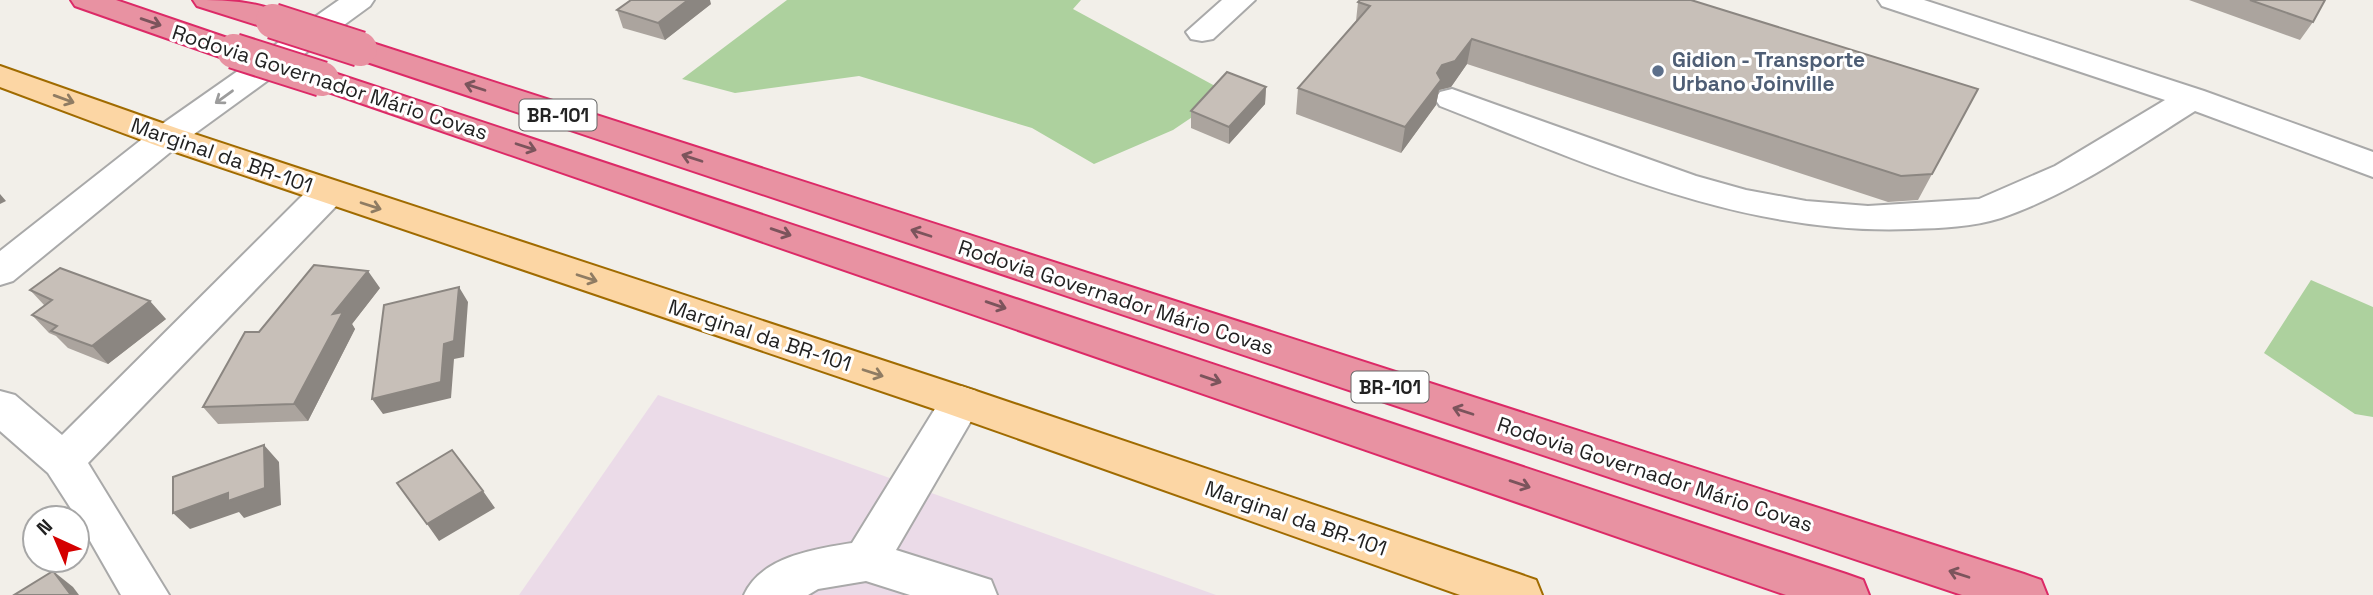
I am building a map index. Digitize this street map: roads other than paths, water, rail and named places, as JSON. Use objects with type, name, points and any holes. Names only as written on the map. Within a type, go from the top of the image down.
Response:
[{"type":"highway","name":"Rodovia Governador Mário Covas","points":[[86,0],[1846,595]]},
{"type":"highway","name":"Rodovia Governador Mário Covas","points":[[208,0],[2024,595]]},
{"type":"main road","name":"Marginal da BR-101","points":[[0,76],[167,137],[961,402],[1519,595]]},
{"type":"street","points":[[0,271],[167,137],[359,0]]},
{"type":"street","points":[[1202,32],[1240,0]]},
{"type":"street","points":[[1893,0],[2192,98],[2373,164]]},
{"type":"street","points":[[1452,99],[1707,194],[1796,214],[1894,220],[1985,210],[2050,184],[2192,98]]},
{"type":"street","points":[[63,461],[328,192]]},
{"type":"street","points":[[866,561],[961,402]]},
{"type":"street","points":[[0,407],[63,461],[146,595]]},
{"type":"street","points":[[767,595],[809,570],[866,561],[974,595]]},
{"type":"place","name":"Gidion - Transporte Urbano Joinville","points":[[1658,71]]}]
